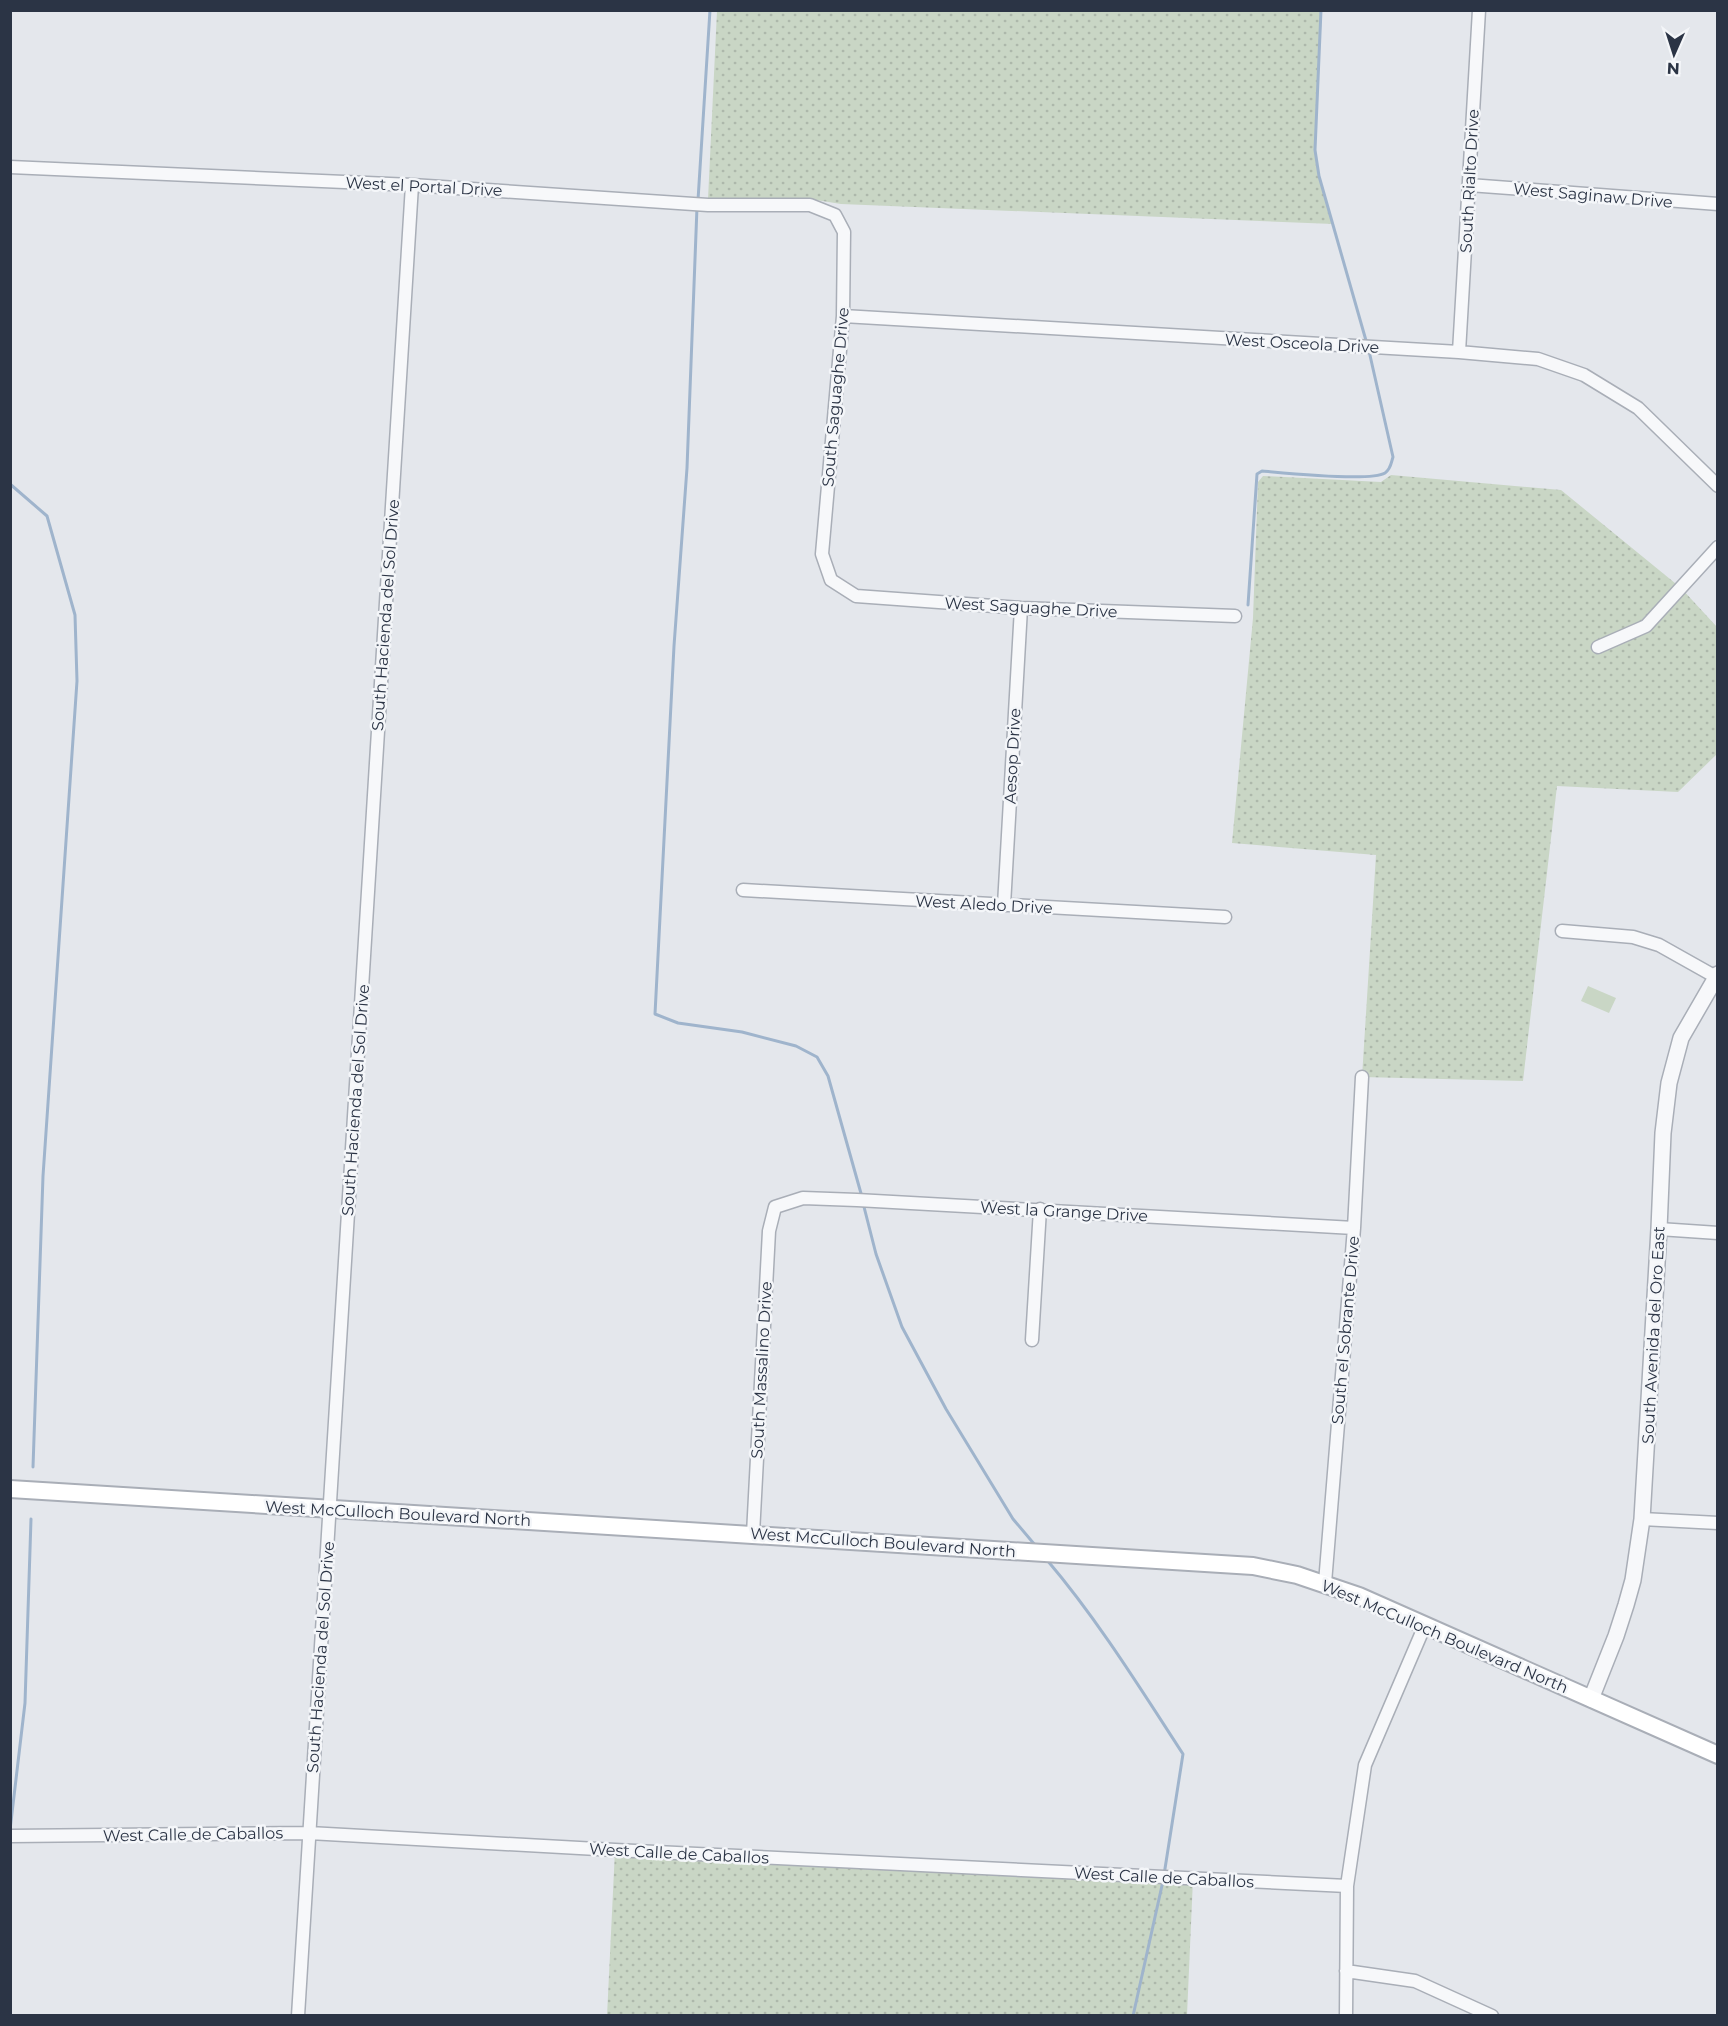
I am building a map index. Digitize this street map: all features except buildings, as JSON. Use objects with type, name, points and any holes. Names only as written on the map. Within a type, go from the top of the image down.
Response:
[{"type":"main road","name":"West McCulloch Boulevard North","points":[[10,1489],[1230,1563],[1275,1570],[1325,1583],[1718,1755]]},
{"type":"street","name":"South Rialto Drive","points":[[1459,352],[1479,10]]},
{"type":"street","name":"West el Portal Drive","points":[[10,166],[412,185],[708,205],[810,205],[835,215]]},
{"type":"street","name":"South Hacienda del Sol Drive","points":[[298,2016],[412,185]]},
{"type":"street","name":"West Saginaw Drive","points":[[1469,185],[1718,204]]},
{"type":"street","name":"South Saguaghe Drive","points":[[831,580],[822,554],[843,316],[844,232],[835,215]]},
{"type":"street","name":"West Osceola Drive","points":[[843,316],[1459,352],[1539,359],[1584,375],[1638,408],[1718,486]]},
{"type":"street","points":[[1598,647],[1646,626],[1718,547]]},
{"type":"street","name":"West Saguaghe Drive","points":[[831,580],[856,596],[1021,608],[1235,616]]},
{"type":"street","name":"Aesop Drive","points":[[1004,904],[1021,608]]},
{"type":"street","name":"West Aledo Drive","points":[[743,890],[1225,917]]},
{"type":"street","points":[[1562,931],[1633,937],[1659,945],[1717,976]]},
{"type":"street","name":"South Avenida del Oro East","points":[[1591,1699],[1626,1605],[1633,1580],[1642,1519],[1663,1133],[1669,1083],[1681,1038],[1717,976]]},
{"type":"street","name":"South el Sobrante Drive","points":[[1325,1583],[1354,1228],[1362,1077]]},
{"type":"street","name":"West la Grange Drive","points":[[775,1207],[803,1198],[1040,1209],[1354,1228]]},
{"type":"street","name":"South Massalino Drive","points":[[753,1534],[769,1231],[775,1207]]},
{"type":"street","points":[[1032,1340],[1040,1209]]},
{"type":"street","points":[[1659,1229],[1718,1233]]},
{"type":"street","points":[[1642,1519],[1718,1523]]},
{"type":"street","points":[[1346,2016],[1347,1886],[1365,1765],[1425,1625]]},
{"type":"street","name":"West Calle de Caballos","points":[[10,1836],[309,1833],[1347,1886]]},
{"type":"street","points":[[1346,1971],[1415,1981],[1492,2016]]},
{"type":"green space","points":[[717,11],[1322,11],[1315,150],[1319,176],[1333,224],[841,204],[816,200],[708,199]]},
{"type":"green space","points":[[1391,475],[1561,490],[1681,588],[1717,627],[1717,754],[1678,792],[1557,786],[1523,1081],[1362,1077],[1376,855],[1232,843],[1253,618],[1258,482],[1263,476],[1381,482]]},
{"type":"green space","points":[[1588,986],[1616,998],[1609,1013],[1581,1001]]},
{"type":"green space","points":[[615,1850],[1193,1879],[1187,2015],[607,2016]]},
{"type":"waterway","points":[[698,200],[710,10]]},
{"type":"waterway","points":[[1321,10],[1315,150],[1319,176],[1367,344]]},
{"type":"waterway","points":[[697,207],[687,468],[674,646],[655,1014],[678,1023],[742,1032],[796,1046],[817,1057],[828,1076],[862,1197]]},
{"type":"waterway","points":[[1248,605],[1257,474],[1262,471],[1363,477],[1376,476],[1385,473],[1390,468],[1393,457],[1369,351]]},
{"type":"waterway","points":[[10,484],[47,516],[75,615],[77,681],[43,1176],[33,1467]]},
{"type":"waterway","points":[[863,1203],[876,1254],[902,1327],[946,1409],[1013,1519],[1035,1545]]},
{"type":"waterway","points":[[10,1830],[25,1703],[31,1519]]},
{"type":"waterway","points":[[1047,1560],[1101,1630],[1183,1754],[1164,1875]]},
{"type":"waterway","points":[[1133,2016],[1163,1881]]}]
